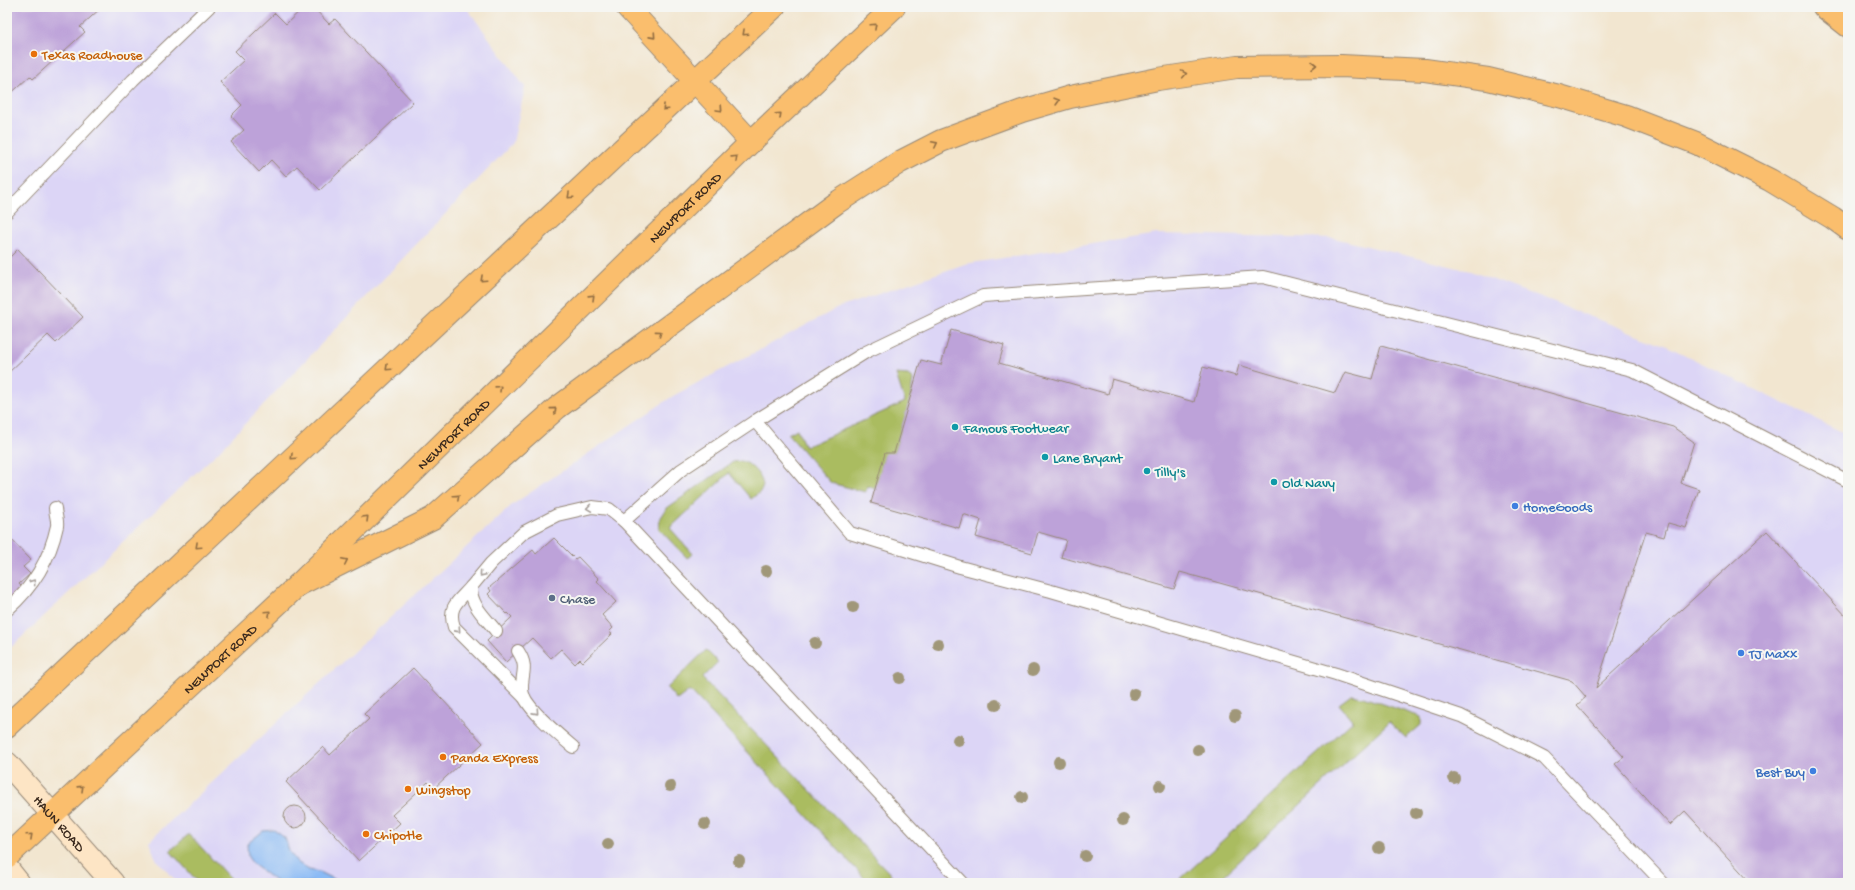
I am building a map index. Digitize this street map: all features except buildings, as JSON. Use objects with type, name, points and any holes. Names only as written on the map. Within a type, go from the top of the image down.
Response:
[{"type":"main road","points":[[627,7],[751,142]]},
{"type":"main road","points":[[7,726],[774,7]]},
{"type":"main road","name":"NEWPORT ROAD","points":[[7,857],[298,585],[751,142],[894,7]]},
{"type":"main road","points":[[1824,7],[1848,26]]},
{"type":"main road","points":[[298,585],[433,518],[557,408],[836,203],[900,162],[941,141],[1022,111],[1070,97],[1197,72],[1257,66],[1376,67],[1425,70],[1488,79],[1559,96],[1626,116],[1696,143],[1770,180],[1833,218],[1848,229]]},
{"type":"main road","name":"HAUN ROAD","points":[[7,763],[113,883]]},
{"type":"main road","points":[[7,868],[19,883]]},
{"type":"lane","points":[[7,212],[133,80],[209,7]]},
{"type":"lane","points":[[624,521],[681,470],[754,421],[866,352],[983,296],[1263,277],[1632,370],[1848,481]]},
{"type":"lane","points":[[754,421],[850,533],[960,567],[1051,591],[1336,674],[1461,716],[1544,758],[1663,883]]},
{"type":"lane","points":[[573,747],[554,732],[524,697],[454,627],[451,617],[453,607],[491,563],[524,532],[557,515],[592,506],[608,509],[624,521],[963,883]]},
{"type":"lane","points":[[7,610],[23,597],[43,567],[58,525],[55,508]]},
{"type":"lane","points":[[471,587],[472,598],[477,608],[496,631]]},
{"type":"lane","points":[[518,651],[524,660],[522,689],[524,697]]},
{"type":"shaded area","points":[[7,7],[466,7],[525,87],[513,143],[220,450],[7,651]]},
{"type":"shaded area","points":[[1157,234],[1334,238],[1470,271],[1665,345],[1848,435],[1848,883],[178,883],[156,859],[149,841],[512,505],[673,396],[838,308],[965,264]]},
{"type":"green space","points":[[896,374],[908,375],[913,379],[910,401],[894,453],[885,454],[876,489],[868,486],[865,492],[831,483],[788,434],[797,429],[805,447],[905,402]]},
{"type":"green space","points":[[741,461],[752,467],[761,478],[763,486],[761,491],[751,499],[729,473],[670,528],[693,554],[687,558],[659,529],[660,519],[667,508],[733,462]]},
{"type":"green space","points":[[706,650],[718,662],[702,678],[899,883],[869,883],[690,690],[677,700],[667,688]]},
{"type":"green space","points":[[1351,695],[1363,697],[1421,717],[1421,725],[1406,738],[1389,722],[1216,883],[1176,883],[1353,721],[1339,704]]},
{"type":"green space","points":[[189,834],[234,883],[199,883],[170,851]]},
{"type":"water","points":[[274,830],[285,838],[290,853],[297,862],[309,870],[320,872],[342,883],[278,883],[253,864],[248,857],[247,844],[263,831]]},
{"type":"place","name":"Texas Roadhouse","points":[[34,54]]},
{"type":"place","name":"Famous Footwear","points":[[955,427]]},
{"type":"place","name":"Lane Bryant","points":[[1045,457]]},
{"type":"place","name":"Tilly's","points":[[1147,471]]},
{"type":"place","name":"Old Navy","points":[[1274,482]]},
{"type":"place","name":"HomeGoods","points":[[1515,506]]},
{"type":"place","name":"Chase","points":[[552,598]]},
{"type":"place","name":"TJ Maxx","points":[[1741,653]]},
{"type":"place","name":"Panda Express","points":[[443,757]]},
{"type":"place","name":"Best Buy","points":[[1813,771]]},
{"type":"place","name":"Wingstop","points":[[408,789]]},
{"type":"place","name":"Chipotle","points":[[366,834]]}]
